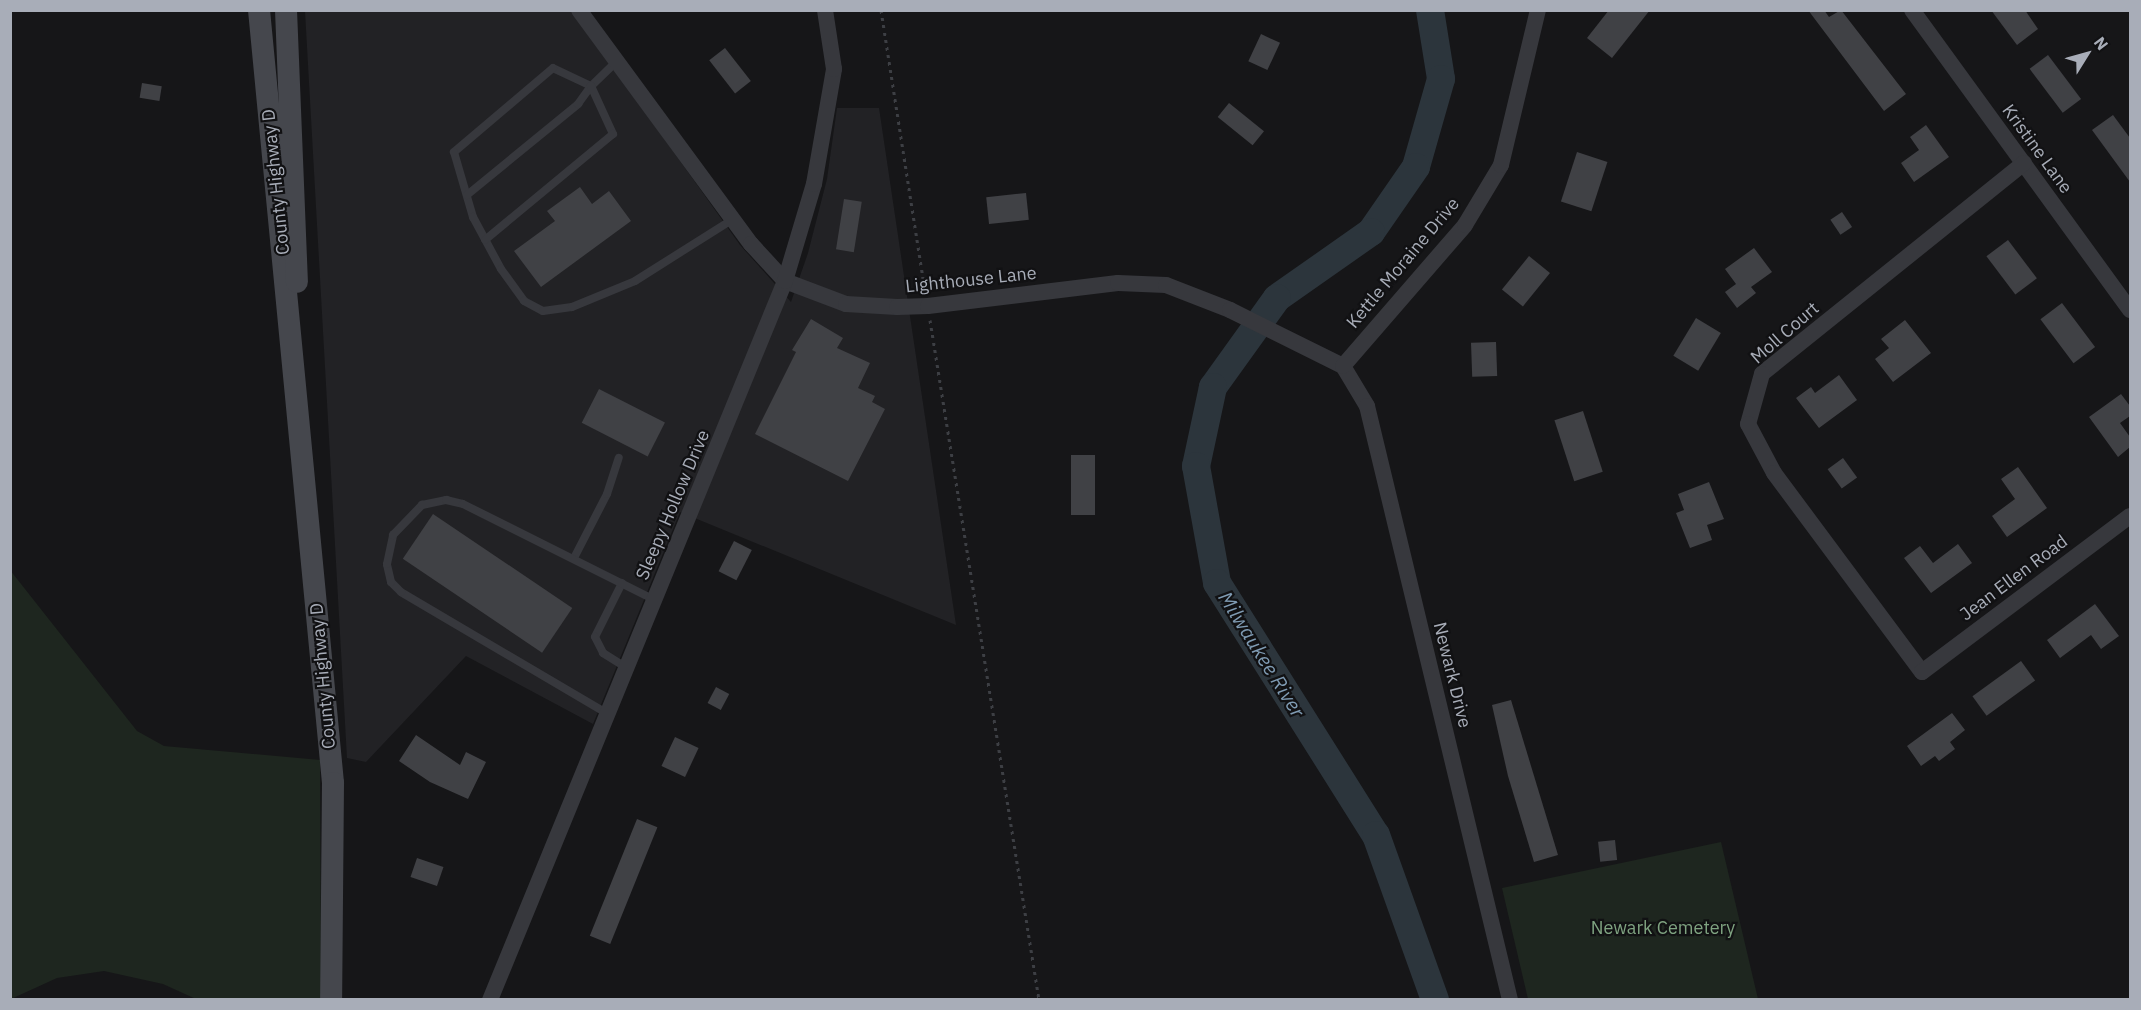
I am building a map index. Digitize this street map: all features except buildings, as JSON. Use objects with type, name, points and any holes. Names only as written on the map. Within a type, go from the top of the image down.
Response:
[{"type":"main road","name":"County Highway D","points":[[259,10],[294,353],[333,783],[331,999]]},
{"type":"main road","name":"County Highway D","points":[[286,10],[299,255],[294,353]]},
{"type":"street","name":"Lighthouse Lane","points":[[579,10],[733,219],[785,281],[846,304],[928,306],[1118,283],[1166,285],[1230,310],[1306,350],[1343,366]]},
{"type":"street","name":"Sleepy Hollow Drive","points":[[490,999],[785,281],[814,184],[834,69],[825,10]]},
{"type":"street","name":"Kettle Moraine Drive","points":[[1343,366],[1465,225],[1501,165],[1538,10]]},
{"type":"street","name":"Kristine Lane","points":[[1912,10],[2130,310]]},
{"type":"street","name":"Moll Court","points":[[1922,672],[1774,473],[1748,424],[1762,374],[2024,164]]},
{"type":"street","name":"Newark Drive","points":[[1343,366],[1367,406],[1510,999]]},
{"type":"street","name":"Jean Ellen Road","points":[[1922,672],[2130,516]]},
{"type":"lane","points":[[467,195],[578,104],[591,86],[617,61]]},
{"type":"lane","points":[[485,240],[613,134],[591,86],[553,68],[454,153],[467,195],[485,240],[525,301],[543,311],[572,307],[635,281],[733,219]]},
{"type":"lane","points":[[574,558],[607,494],[619,458]]},
{"type":"lane","points":[[608,714],[401,592],[391,582],[387,564],[393,535],[407,516],[422,505],[446,500],[463,504],[655,600]]},
{"type":"lane","points":[[622,583],[595,638],[603,653],[627,668]]},
{"type":"path","points":[[881,10],[1039,999]]},
{"type":"shaded area","points":[[305,11],[573,11],[740,245],[791,302],[808,253],[827,179],[837,108],[879,108],[956,625],[680,512],[593,724],[466,656],[366,762],[347,758]]},
{"type":"green space","points":[[10,570],[137,731],[164,746],[320,760],[321,999],[196,999],[163,984],[104,971],[57,978],[11,999]]},
{"type":"green space","name":"Newark Cemetery","points":[[1721,842],[1758,999],[1528,999],[1502,888]]},
{"type":"waterway","name":"Milwaukee River","points":[[1430,10],[1441,79],[1416,167],[1371,232],[1277,298],[1213,387],[1196,466],[1217,583],[1376,835],[1435,1000]]}]
